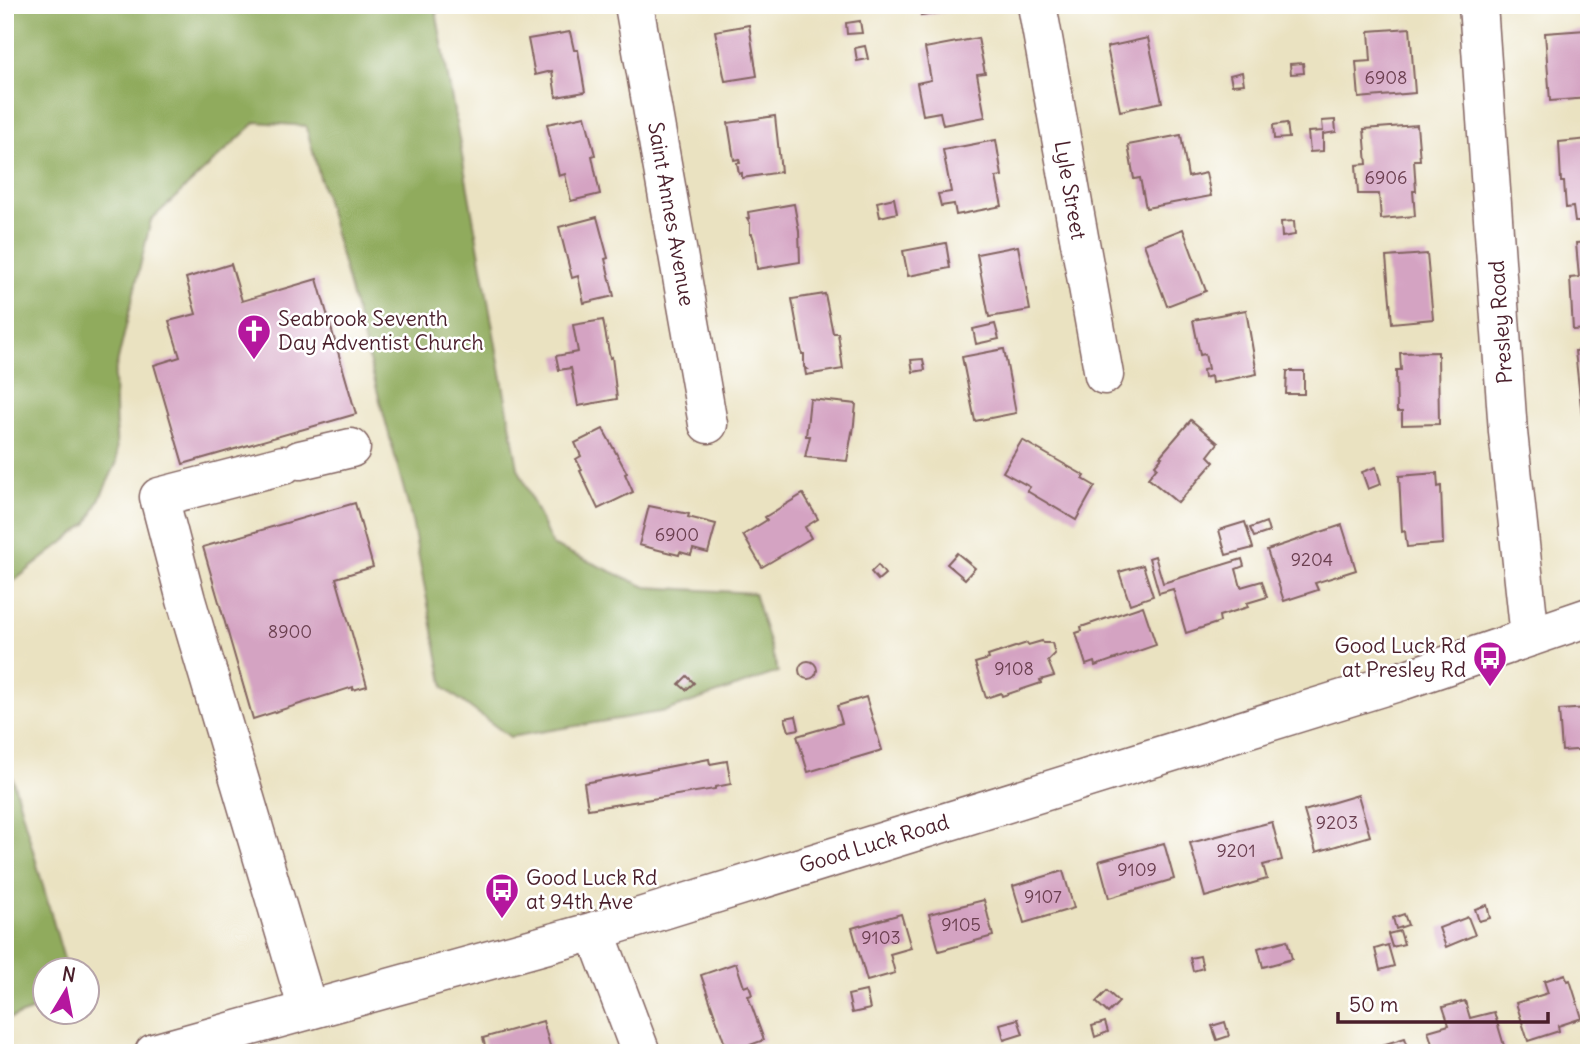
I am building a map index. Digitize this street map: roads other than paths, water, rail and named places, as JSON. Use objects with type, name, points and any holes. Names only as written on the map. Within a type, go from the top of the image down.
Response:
[{"type":"street","name":"Saint Annes Avenue","points":[[634,5],[708,424]]},
{"type":"street","name":"Lyle Street","points":[[1037,5],[1104,374]]},
{"type":"street","name":"Presley Road","points":[[1478,5],[1508,432],[1530,637]]},
{"type":"street","points":[[308,1010],[190,613],[159,497],[351,448]]},
{"type":"street","name":"Good Luck Road","points":[[154,1053],[595,931],[1401,681],[1589,617]]},
{"type":"street","points":[[595,931],[641,1053]]},
{"type":"place","name":"Seabrook Seventh Day Adventist Church","points":[[254,361]]},
{"type":"place","name":"Good Luck Rd at Presley Rd","points":[[1490,688]]},
{"type":"place","name":"Good Luck Rd at 94th Ave","points":[[502,920]]}]
